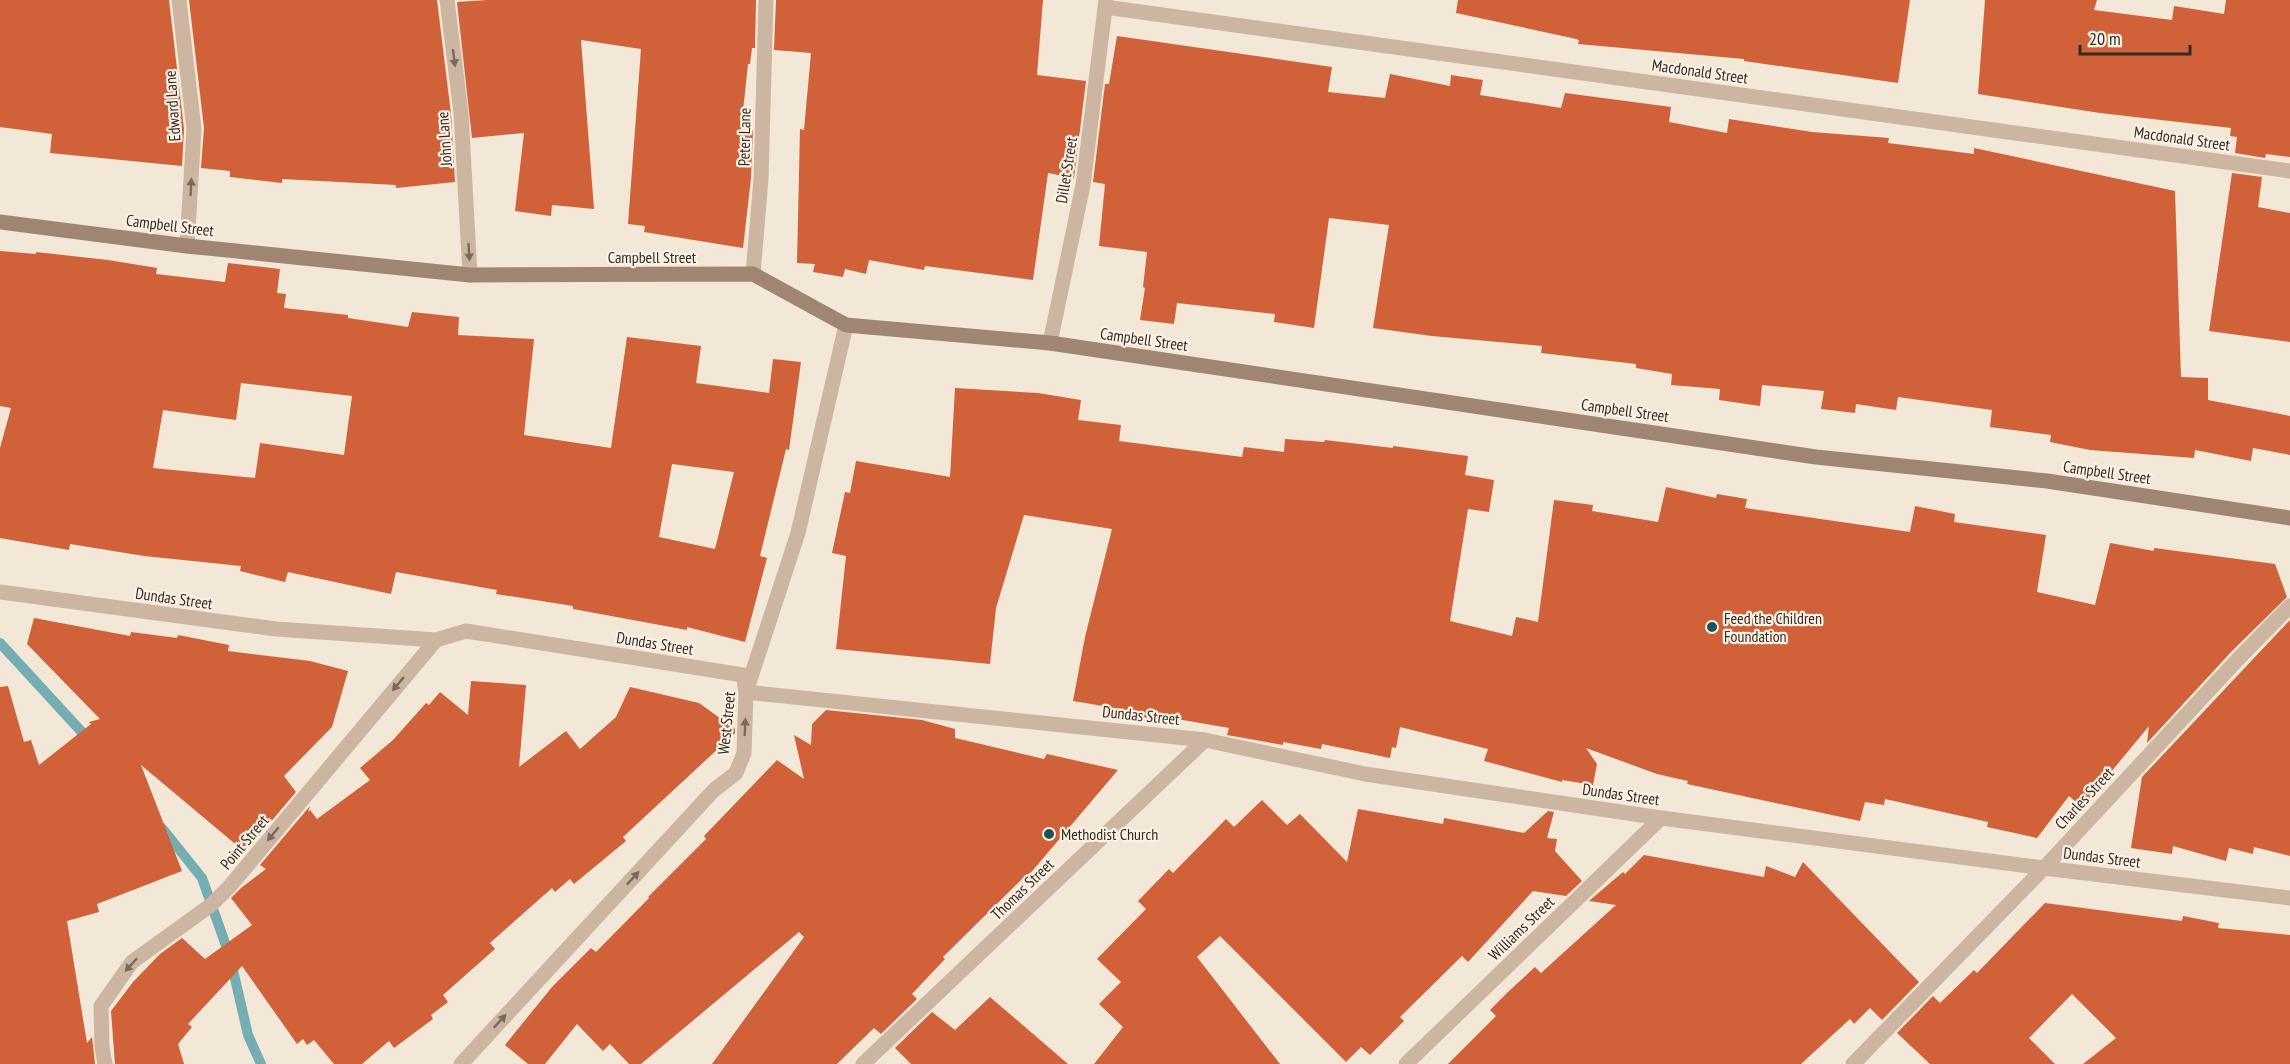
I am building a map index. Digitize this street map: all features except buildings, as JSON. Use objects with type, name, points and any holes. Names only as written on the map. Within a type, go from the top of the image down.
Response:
[{"type":"main road","name":"Campbell Street","points":[[0,222],[187,246],[470,275],[753,274],[846,325],[1050,343],[1816,456],[2047,481],[2290,518]]},
{"type":"street","name":"Edward Lane","points":[[179,0],[194,129],[187,246]]},
{"type":"street","name":"John Lane","points":[[447,0],[461,113],[470,275]]},
{"type":"street","name":"Peter Lane","points":[[753,274],[761,179],[766,0]]},
{"type":"street","name":"Macdonald Street","points":[[1106,3],[2290,171]]},
{"type":"street","name":"Dillet Street","points":[[1050,343],[1083,185],[1106,3]]},
{"type":"street","name":"West Street","points":[[461,1064],[714,790],[736,773],[744,753],[746,692],[798,533],[846,325]]},
{"type":"street","name":"Dundas Street","points":[[0,592],[276,629],[436,639],[466,631],[743,675],[746,692],[1205,740],[1365,774],[1661,818],[2290,898]]},
{"type":"street","name":"Charles Street","points":[[1853,1064],[2044,868],[2290,606]]},
{"type":"street","name":"Point Street","points":[[105,1064],[102,1047],[101,1006],[132,962],[211,905],[230,886],[436,639]]},
{"type":"street","name":"Thomas Street","points":[[863,1064],[1205,740]]},
{"type":"street","name":"Williams Street","points":[[1406,1064],[1661,818]]},
{"type":"waterway","points":[[0,643],[91,742]]},
{"type":"waterway","points":[[162,828],[202,878],[230,957],[248,1035],[261,1064]]},
{"type":"place","name":"Feed the Children Foundation","points":[[1712,627]]},
{"type":"place","name":"Methodist Church","points":[[1049,834]]}]
